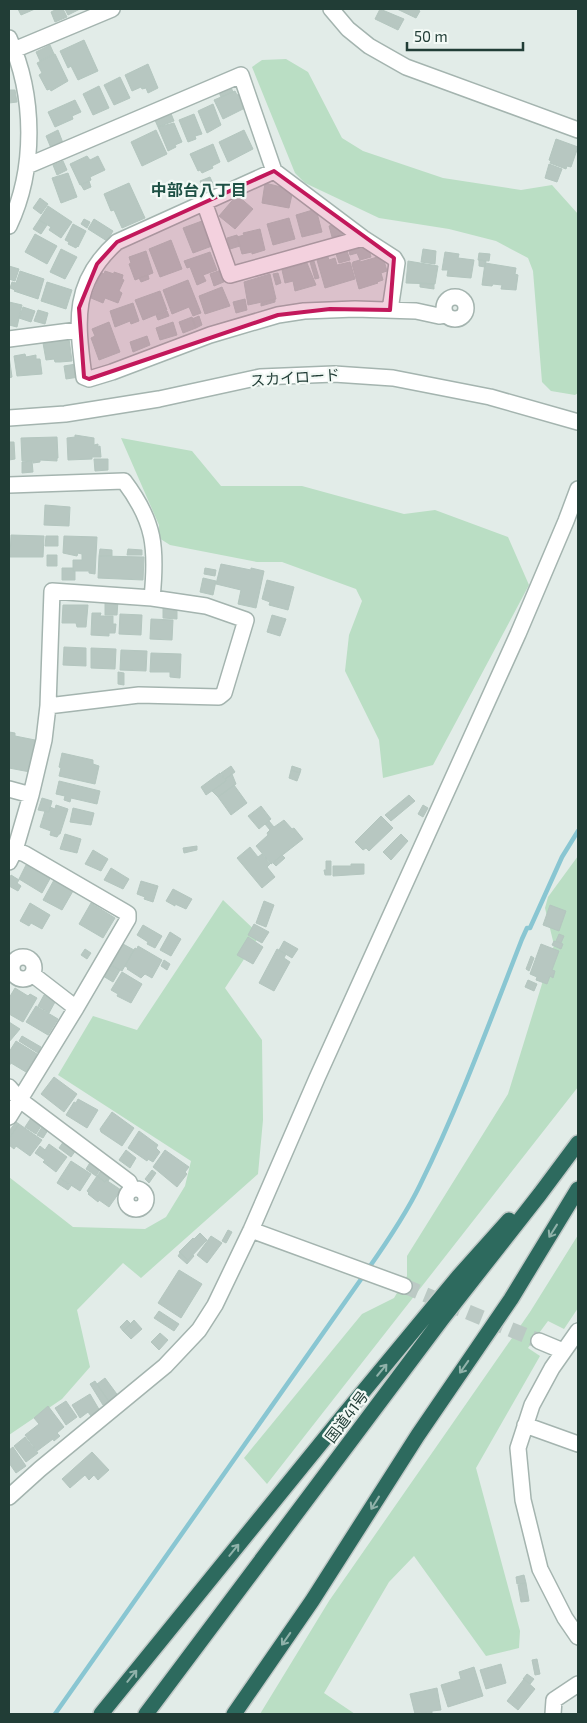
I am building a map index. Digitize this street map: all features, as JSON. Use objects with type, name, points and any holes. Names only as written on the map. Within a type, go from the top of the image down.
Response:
[{"type":"highway","name":"国道41号","points":[[146,1714],[442,1319],[578,1143]]},
{"type":"highway","name":"国道41号","points":[[157,1714],[578,1154]]},
{"type":"highway","points":[[234,1714],[312,1601],[418,1435],[511,1299],[578,1189]]},
{"type":"highway","points":[[101,1714],[458,1277],[505,1224],[540,1194]]},
{"type":"street","points":[[9,226],[27,166],[29,139],[25,90],[12,44],[112,9]]},
{"type":"street","points":[[331,9],[348,29],[369,46],[406,67],[578,130]]},
{"type":"street","points":[[27,166],[241,75],[274,171],[394,258],[396,263],[390,310]]},
{"type":"street","points":[[274,171],[117,242],[104,253],[89,277],[82,293],[79,308],[78,330],[84,377],[89,379],[210,335],[278,315],[330,309],[416,311],[439,316],[445,314]]},
{"type":"street","points":[[204,202],[230,275],[364,238]]},
{"type":"street","points":[[9,339],[78,330]]},
{"type":"street","name":"スカイロード","points":[[9,418],[74,412],[159,398],[260,377],[334,374],[393,378],[490,397],[578,422]]},
{"type":"street","points":[[9,485],[124,481],[137,498],[147,520],[154,547],[152,598]]},
{"type":"street","points":[[9,1497],[40,1469],[165,1366],[193,1337],[215,1306],[251,1230],[317,1078],[518,634],[578,489]]},
{"type":"street","points":[[9,1117],[128,919],[128,914],[25,854],[12,856],[32,795],[44,740],[48,706],[52,591],[152,598],[206,606],[246,620],[224,693],[219,697],[139,695],[48,706]]},
{"type":"street","points":[[9,789],[32,795]]},
{"type":"street","points":[[32,974],[76,1008]]},
{"type":"street","points":[[9,1087],[20,1100],[129,1182],[132,1189]]},
{"type":"street","points":[[251,1230],[404,1286]]},
{"type":"street","points":[[578,1331],[552,1368],[532,1405],[518,1448],[523,1500],[540,1569],[565,1618],[578,1638]]},
{"type":"street","points":[[539,1341],[563,1351]]},
{"type":"street","points":[[525,1425],[578,1444]]},
{"type":"street","points":[[553,1714],[554,1700],[578,1684]]},
{"type":"highlighted area","points":[[274,171],[394,258],[390,310],[330,309],[278,315],[89,379],[84,377],[79,308],[97,264],[117,242]]},
{"type":"green space","points":[[286,59],[308,72],[342,138],[363,151],[443,178],[521,190],[552,185],[578,214],[578,393],[575,395],[551,391],[542,382],[533,271],[528,258],[496,241],[449,229],[379,218],[305,183],[295,173],[252,67],[262,60]]},
{"type":"green space","points":[[121,438],[192,451],[221,486],[302,486],[404,514],[435,510],[508,537],[529,585],[433,765],[383,778],[379,740],[345,671],[349,635],[362,601],[356,589],[282,562],[257,562],[170,545],[159,538],[159,525]]},
{"type":"green space","points":[[578,856],[578,1087],[267,1484],[244,1458],[362,1314],[394,1298],[407,1276],[407,1256],[508,1094],[554,945],[545,908],[548,897]]},
{"type":"green space","points":[[223,900],[260,935],[225,988],[262,1040],[263,1120],[258,1174],[141,1278],[123,1263],[77,1310],[90,1367],[62,1399],[9,1435],[9,1177],[73,1227],[145,1229],[166,1217],[185,1186],[191,1161],[58,1075],[93,1016],[137,1030]]},
{"type":"green space","points":[[578,1235],[578,1308],[564,1329],[548,1321],[528,1348],[540,1356],[476,1468],[520,1631],[519,1648],[486,1656],[414,1556],[389,1582],[324,1693],[355,1714],[260,1714],[329,1601],[530,1312]]},
{"type":"building","points":[[18,9],[35,9],[21,15]]},
{"type":"building","points":[[63,9],[67,17],[55,22],[51,12]]},
{"type":"building","points":[[65,9],[80,9],[68,15]]},
{"type":"building","points":[[380,9],[404,19],[398,30],[375,19]]},
{"type":"building","points":[[397,9],[416,9],[420,11],[416,18]]},
{"type":"building","points":[[84,40],[98,71],[78,80],[71,66],[68,68],[60,51]]},
{"type":"building","points":[[50,45],[54,54],[40,61],[36,52]]},
{"type":"building","points":[[55,54],[68,81],[51,91],[50,89],[47,90],[39,75],[42,73],[37,63]]},
{"type":"building","points":[[148,64],[158,88],[148,93],[146,88],[142,89],[141,87],[132,91],[125,75]]},
{"type":"building","points":[[120,77],[130,98],[114,105],[104,85]]},
{"type":"building","points":[[230,85],[233,92],[221,97],[218,90]]},
{"type":"building","points":[[99,86],[109,108],[93,115],[83,94]]},
{"type":"building","points":[[9,90],[15,90],[17,102],[9,103]]},
{"type":"building","points":[[235,91],[237,95],[241,93],[247,107],[223,119],[214,100]]},
{"type":"building","points":[[75,100],[81,112],[72,116],[73,119],[55,127],[48,112]]},
{"type":"building","points":[[213,104],[221,125],[207,133],[198,111]]},
{"type":"building","points":[[170,111],[174,121],[158,127],[154,118]]},
{"type":"building","points":[[194,114],[202,134],[195,136],[196,139],[188,142],[179,120]]},
{"type":"building","points":[[174,123],[182,142],[168,151],[158,127]]},
{"type":"building","points":[[58,130],[63,143],[51,148],[46,136]]},
{"type":"building","points":[[156,130],[167,154],[142,166],[131,142]]},
{"type":"building","points":[[244,130],[253,149],[228,162],[219,142]]},
{"type":"building","points":[[556,139],[578,147],[571,167],[567,166],[566,169],[550,163],[551,161],[549,160]]},
{"type":"building","points":[[213,144],[220,162],[202,173],[200,170],[198,171],[190,154]]},
{"type":"building","points":[[87,156],[90,160],[98,156],[105,170],[90,177],[91,180],[80,185],[70,164]]},
{"type":"building","points":[[63,161],[67,170],[57,175],[53,165]]},
{"type":"building","points":[[549,164],[562,169],[557,182],[545,178]]},
{"type":"building","points":[[68,173],[77,197],[61,203],[52,178]]},
{"type":"building","points":[[210,177],[214,186],[205,190],[200,181]]},
{"type":"building","points":[[89,181],[91,187],[84,190],[81,185]]},
{"type":"building","points":[[129,183],[145,218],[122,228],[114,210],[111,211],[104,194]]},
{"type":"building","points":[[265,183],[293,190],[289,208],[262,203]]},
{"type":"building","points":[[237,195],[253,209],[235,229],[219,216]]},
{"type":"building","points":[[40,198],[48,204],[41,214],[33,208]]},
{"type":"building","points":[[48,206],[72,222],[61,238],[49,230],[51,227],[39,220]]},
{"type":"building","points":[[316,209],[322,232],[302,237],[296,215]]},
{"type":"building","points":[[289,218],[295,239],[273,245],[267,224]]},
{"type":"building","points":[[84,219],[90,222],[87,228],[81,224]]},
{"type":"building","points":[[94,219],[113,231],[107,241],[88,229]]},
{"type":"building","points":[[39,220],[47,225],[41,234],[33,229]]},
{"type":"building","points":[[202,221],[212,246],[193,253],[183,228]]},
{"type":"building","points":[[341,223],[344,234],[332,237],[329,226]]},
{"type":"building","points":[[73,224],[86,231],[76,248],[65,240]]},
{"type":"building","points":[[260,229],[265,250],[252,254],[252,252],[242,254],[237,237],[244,235],[243,233]]},
{"type":"building","points":[[35,234],[57,246],[47,264],[25,252]]},
{"type":"building","points":[[237,235],[240,246],[230,249],[227,238]]},
{"type":"building","points":[[171,240],[182,269],[160,277],[149,249]]},
{"type":"building","points":[[368,246],[371,257],[360,260],[357,253],[350,255],[349,251]]},
{"type":"building","points":[[61,249],[77,257],[65,279],[50,272]]},
{"type":"building","points":[[423,249],[436,251],[435,264],[421,262]]},
{"type":"building","points":[[146,251],[153,273],[135,280],[129,264],[131,263],[129,257]]},
{"type":"building","points":[[347,251],[350,260],[339,263],[336,254]]},
{"type":"building","points":[[210,252],[217,270],[203,275],[206,281],[197,285],[190,267],[187,268],[184,261]]},
{"type":"building","points":[[445,252],[459,254],[458,258],[474,260],[471,278],[447,276],[448,270],[442,270]]},
{"type":"building","points":[[479,253],[490,254],[489,261],[478,260]]},
{"type":"building","points":[[381,256],[387,271],[381,273],[383,280],[359,289],[353,262]]},
{"type":"building","points":[[328,257],[329,260],[335,258],[337,265],[350,262],[355,279],[325,288],[317,260]]},
{"type":"building","points":[[479,260],[486,261],[485,267],[479,266]]},
{"type":"building","points":[[314,261],[319,278],[315,279],[310,262]]},
{"type":"building","points":[[408,261],[438,266],[435,284],[406,283]]},
{"type":"building","points":[[307,263],[316,285],[295,291],[293,281],[285,283],[282,270]]},
{"type":"building","points":[[485,263],[516,268],[515,274],[518,275],[516,290],[501,289],[502,285],[482,285]]},
{"type":"building","points":[[9,266],[19,269],[15,281],[9,279]]},
{"type":"building","points":[[221,270],[226,281],[214,286],[210,274]]},
{"type":"building","points":[[20,271],[44,279],[38,299],[10,288],[12,282],[16,283]]},
{"type":"building","points":[[105,271],[123,275],[122,279],[124,280],[119,291],[122,293],[118,303],[105,298],[103,303],[91,298],[101,272],[104,274]]},
{"type":"building","points":[[278,273],[281,283],[276,285],[273,274]]},
{"type":"building","points":[[270,274],[276,299],[248,305],[244,282]]},
{"type":"building","points":[[148,275],[149,279],[141,282],[139,278]]},
{"type":"building","points":[[188,280],[201,313],[193,316],[189,307],[172,314],[163,290]]},
{"type":"building","points":[[47,282],[72,290],[66,309],[41,301]]},
{"type":"building","points":[[420,283],[434,284],[434,289],[420,287]]},
{"type":"building","points":[[222,287],[230,306],[205,314],[199,296]]},
{"type":"building","points":[[160,291],[167,310],[143,320],[135,300]]},
{"type":"building","points":[[245,299],[247,310],[236,313],[233,302]]},
{"type":"building","points":[[275,299],[275,302],[261,306],[261,303]]},
{"type":"building","points":[[9,302],[22,305],[17,327],[9,325]]},
{"type":"building","points":[[133,303],[139,321],[131,324],[130,321],[115,327],[110,311]]},
{"type":"building","points":[[23,307],[35,311],[31,322],[19,318]]},
{"type":"building","points":[[38,310],[48,313],[45,324],[34,321]]},
{"type":"building","points":[[167,311],[169,316],[158,320],[156,315]]},
{"type":"building","points":[[199,316],[202,325],[196,328],[192,319]]},
{"type":"building","points":[[192,317],[196,328],[183,333],[179,322]]},
{"type":"building","points":[[109,322],[120,352],[99,360],[91,338],[95,336],[92,329]]},
{"type":"building","points":[[173,322],[177,335],[160,340],[156,328]]},
{"type":"building","points":[[147,336],[150,345],[133,352],[130,342]]},
{"type":"building","points":[[69,339],[72,361],[55,362],[54,359],[46,360],[43,343]]},
{"type":"building","points":[[25,354],[26,357],[36,355],[36,359],[40,359],[42,374],[17,376],[14,356]]},
{"type":"building","points":[[9,356],[12,377],[9,378]]},
{"type":"building","points":[[76,364],[79,377],[66,379],[64,366]]},
{"type":"building","points":[[75,435],[94,438],[94,445],[98,444],[98,447],[100,446],[101,457],[68,460],[67,438],[75,437]]},
{"type":"building","points":[[57,437],[57,461],[40,460],[40,462],[33,463],[33,461],[22,461],[21,438]]},
{"type":"building","points":[[9,442],[14,442],[15,459],[9,460]]},
{"type":"building","points":[[94,459],[108,459],[108,470],[95,471]]},
{"type":"building","points":[[32,461],[33,472],[22,473],[22,462]]},
{"type":"building","points":[[45,505],[70,507],[69,526],[44,525]]},
{"type":"building","points":[[11,535],[44,536],[43,557],[10,557]]},
{"type":"building","points":[[46,536],[58,536],[58,546],[45,546]]},
{"type":"building","points":[[64,536],[97,537],[95,574],[89,573],[89,571],[73,571],[73,560],[82,560],[82,554],[78,553],[77,556],[63,553]]},
{"type":"building","points":[[100,549],[112,550],[112,556],[99,556]]},
{"type":"building","points":[[128,549],[142,550],[142,555],[127,555]]},
{"type":"building","points":[[47,555],[57,555],[57,566],[47,566]]},
{"type":"building","points":[[99,556],[144,557],[143,580],[98,578]]},
{"type":"building","points":[[221,564],[264,571],[256,608],[238,604],[241,590],[216,584]]},
{"type":"building","points":[[62,568],[73,568],[75,580],[62,580]]},
{"type":"building","points":[[205,568],[216,570],[215,576],[204,574]]},
{"type":"building","points":[[203,578],[216,581],[213,595],[200,592]]},
{"type":"building","points":[[267,580],[294,587],[288,610],[269,605],[270,602],[262,599]]},
{"type":"building","points":[[105,600],[118,600],[117,615],[105,615]]},
{"type":"building","points":[[63,605],[88,605],[86,627],[77,627],[76,623],[62,623]]},
{"type":"building","points":[[163,608],[177,609],[177,619],[163,618]]},
{"type":"building","points":[[92,613],[101,613],[100,616],[113,616],[113,624],[116,624],[115,633],[109,633],[109,636],[91,635]]},
{"type":"building","points":[[120,614],[142,615],[141,635],[119,634]]},
{"type":"building","points":[[272,615],[286,619],[280,636],[267,632]]},
{"type":"building","points":[[151,619],[173,620],[172,640],[150,639]]},
{"type":"building","points":[[64,647],[86,648],[86,666],[63,665]]},
{"type":"building","points":[[91,648],[116,649],[115,669],[91,668]]},
{"type":"building","points":[[121,650],[147,651],[146,671],[120,670]]},
{"type":"building","points":[[151,653],[181,654],[180,678],[170,677],[170,672],[150,672]]},
{"type":"building","points":[[118,672],[124,673],[124,685],[118,684]]},
{"type":"building","points":[[9,732],[15,733],[15,736],[35,740],[30,772],[9,768]]},
{"type":"building","points":[[62,753],[93,760],[93,764],[99,766],[95,784],[59,776]]},
{"type":"building","points":[[231,766],[235,772],[225,779],[221,773]]},
{"type":"building","points":[[292,766],[301,769],[300,773],[291,770]]},
{"type":"building","points":[[291,770],[300,773],[297,781],[289,778]]},
{"type":"building","points":[[220,773],[226,781],[206,795],[201,787]]},
{"type":"building","points":[[232,774],[236,784],[218,797],[212,791]]},
{"type":"building","points":[[59,781],[100,791],[97,804],[71,798],[70,802],[64,800],[65,796],[56,794]]},
{"type":"building","points":[[234,785],[247,803],[231,815],[218,797]]},
{"type":"building","points":[[409,795],[415,801],[391,821],[385,815]]},
{"type":"building","points":[[42,798],[52,801],[49,812],[38,810]]},
{"type":"building","points":[[56,805],[68,809],[60,834],[57,837],[50,835],[51,831],[40,827],[45,811],[49,812],[50,807],[55,809]]},
{"type":"building","points":[[423,805],[428,808],[423,817],[418,814]]},
{"type":"building","points":[[261,806],[271,819],[259,829],[248,816]]},
{"type":"building","points":[[73,808],[94,813],[91,825],[70,822]]},
{"type":"building","points":[[381,816],[393,828],[369,851],[366,848],[363,850],[355,842]]},
{"type":"building","points":[[284,820],[303,839],[271,864],[256,846],[268,835],[267,833],[270,830],[265,824],[269,821],[274,827]]},
{"type":"building","points":[[65,834],[81,839],[77,853],[60,849]]},
{"type":"building","points":[[401,834],[408,841],[391,860],[383,852]]},
{"type":"building","points":[[197,846],[197,850],[184,853],[183,848]]},
{"type":"building","points":[[250,847],[258,857],[262,854],[270,864],[267,867],[275,877],[262,888],[237,858]]},
{"type":"building","points":[[93,850],[108,859],[101,871],[85,864]]},
{"type":"building","points":[[282,855],[285,858],[276,866],[273,863]]},
{"type":"building","points":[[326,861],[331,861],[331,875],[325,875]]},
{"type":"building","points":[[351,864],[364,864],[364,874],[333,876],[333,866],[351,866]]},
{"type":"building","points":[[26,865],[33,869],[35,865],[52,875],[42,893],[19,879]]},
{"type":"building","points":[[111,868],[129,879],[123,889],[104,880]]},
{"type":"building","points":[[11,875],[19,880],[17,883],[21,886],[18,891],[9,886]]},
{"type":"building","points":[[54,880],[73,891],[62,910],[43,900]]},
{"type":"building","points":[[141,881],[158,886],[153,902],[137,894]]},
{"type":"building","points":[[173,889],[192,899],[186,909],[166,901]]},
{"type":"building","points":[[264,901],[274,905],[266,927],[256,923]]},
{"type":"building","points":[[30,903],[50,915],[42,929],[31,923],[29,926],[20,921]]},
{"type":"building","points":[[91,903],[115,918],[103,938],[79,924]]},
{"type":"building","points":[[550,905],[566,911],[559,931],[543,925]]},
{"type":"building","points":[[254,924],[269,932],[262,943],[248,935]]},
{"type":"building","points":[[143,925],[162,936],[155,948],[137,935]]},
{"type":"building","points":[[170,932],[181,939],[171,956],[160,950]]},
{"type":"building","points":[[559,934],[564,936],[561,943],[556,941]]},
{"type":"building","points":[[248,937],[263,947],[253,964],[237,955]]},
{"type":"building","points":[[284,941],[298,949],[292,958],[279,950]]},
{"type":"building","points":[[554,941],[563,944],[561,949],[552,945]]},
{"type":"building","points":[[123,944],[134,950],[122,971],[111,965]]},
{"type":"building","points":[[541,944],[559,951],[552,970],[555,971],[553,978],[550,976],[547,984],[536,980],[537,977],[530,974]]},
{"type":"building","points":[[138,946],[162,960],[152,978],[145,974],[141,978],[125,966]]},
{"type":"building","points":[[85,949],[91,953],[87,959],[81,955]]},
{"type":"building","points":[[277,949],[286,954],[284,958],[290,962],[274,991],[259,983]]},
{"type":"building","points":[[531,956],[534,958],[529,971],[526,969]]},
{"type":"building","points":[[164,960],[170,964],[167,970],[161,966]]},
{"type":"building","points":[[110,965],[120,970],[113,982],[103,976]]},
{"type":"building","points":[[122,972],[142,984],[131,1003],[117,996],[118,994],[111,990]]},
{"type":"building","points":[[528,980],[537,984],[534,991],[525,987]]},
{"type":"building","points":[[15,988],[28,996],[30,994],[37,998],[23,1022],[9,1014],[9,998]]},
{"type":"building","points":[[44,995],[55,1002],[49,1013],[38,1006]]},
{"type":"building","points":[[36,1006],[58,1019],[48,1035],[26,1022]]},
{"type":"building","points":[[9,1022],[20,1029],[9,1042]]},
{"type":"building","points":[[22,1036],[41,1047],[38,1053],[19,1041]]},
{"type":"building","points":[[16,1041],[37,1054],[26,1072],[11,1063],[9,1066],[9,1052]]},
{"type":"building","points":[[54,1077],[77,1094],[64,1112],[41,1094]]},
{"type":"building","points":[[78,1099],[98,1110],[87,1128],[66,1115]]},
{"type":"building","points":[[112,1112],[134,1128],[122,1146],[101,1132],[100,1129]]},
{"type":"building","points":[[31,1118],[41,1126],[36,1134],[25,1127]]},
{"type":"building","points":[[16,1122],[19,1124],[9,1138],[9,1131]]},
{"type":"building","points":[[19,1124],[42,1140],[30,1156],[16,1146],[14,1149],[9,1145],[9,1139]]},
{"type":"building","points":[[42,1127],[48,1130],[43,1138],[37,1135]]},
{"type":"building","points":[[139,1131],[158,1145],[156,1148],[160,1152],[153,1162],[148,1159],[147,1161],[128,1148]]},
{"type":"building","points":[[64,1141],[76,1150],[71,1157],[59,1148]]},
{"type":"building","points":[[49,1144],[67,1157],[56,1172],[43,1162],[45,1160],[35,1153],[40,1146],[45,1150]]},
{"type":"building","points":[[126,1150],[136,1158],[130,1168],[119,1160]]},
{"type":"building","points":[[165,1150],[189,1167],[185,1172],[187,1174],[177,1187],[153,1167]]},
{"type":"building","points":[[71,1161],[91,1174],[80,1191],[60,1178]]},
{"type":"building","points":[[91,1161],[101,1168],[96,1176],[86,1169]]},
{"type":"building","points":[[103,1168],[112,1175],[105,1182],[97,1176]]},
{"type":"building","points":[[152,1170],[156,1173],[149,1183],[145,1179]]},
{"type":"building","points":[[97,1176],[121,1190],[109,1207],[99,1200],[98,1202],[88,1194],[87,1191]]},
{"type":"building","points":[[60,1178],[71,1186],[68,1190],[57,1183]]},
{"type":"building","points":[[228,1230],[232,1232],[226,1243],[222,1241]]},
{"type":"building","points":[[200,1233],[207,1240],[188,1260],[179,1252]]},
{"type":"building","points":[[211,1236],[222,1243],[207,1263],[197,1255]]},
{"type":"building","points":[[180,1253],[188,1260],[194,1256],[187,1264],[178,1256]]},
{"type":"building","points":[[179,1270],[202,1284],[181,1318],[158,1303]]},
{"type":"building","points":[[159,1311],[179,1324],[174,1331],[154,1318]]},
{"type":"building","points":[[127,1320],[131,1324],[123,1331],[120,1327]]},
{"type":"building","points":[[134,1320],[142,1329],[131,1339],[123,1331]]},
{"type":"building","points":[[160,1333],[168,1340],[159,1350],[151,1342]]},
{"type":"building","points":[[105,1378],[119,1397],[110,1403],[97,1384]]},
{"type":"building","points":[[95,1381],[109,1402],[103,1405],[90,1384]]},
{"type":"building","points":[[90,1394],[100,1411],[91,1416],[88,1412],[80,1418],[72,1405]]},
{"type":"building","points":[[66,1401],[77,1417],[66,1425],[55,1408]]},
{"type":"building","points":[[48,1406],[64,1427],[57,1433],[60,1436],[37,1451],[25,1435],[39,1424],[34,1418]]},
{"type":"building","points":[[25,1437],[38,1453],[26,1462],[14,1446]]},
{"type":"building","points":[[13,1447],[26,1466],[16,1473],[9,1463],[9,1450]]},
{"type":"building","points":[[92,1452],[109,1470],[98,1480],[94,1475],[89,1480],[85,1475],[70,1488],[62,1479]]},
{"type":"building","points":[[524,1575],[526,1583],[517,1584],[516,1577]]},
{"type":"building","points":[[526,1583],[529,1601],[521,1602],[518,1585]]},
{"type":"building","points":[[537,1659],[540,1674],[535,1675],[532,1660]]},
{"type":"building","points":[[501,1664],[506,1683],[486,1689],[480,1670]]},
{"type":"building","points":[[474,1667],[483,1696],[448,1707],[441,1685],[461,1679],[459,1672]]},
{"type":"building","points":[[527,1674],[534,1679],[530,1684],[523,1679]]},
{"type":"building","points":[[524,1679],[535,1689],[518,1710],[507,1701]]},
{"type":"building","points":[[437,1688],[441,1710],[432,1711],[432,1714],[415,1714],[410,1694]]},
{"type":"waterway","points":[[368,1269],[415,1196],[461,1094],[522,939],[527,928],[530,928],[562,857],[578,831]]},
{"type":"waterway","points":[[55,1714],[364,1275]]},
{"type":"tunnel","points":[[404,1286],[539,1341]]},
{"type":"district","name":"中部台八丁目","points":[[199,190]]}]
